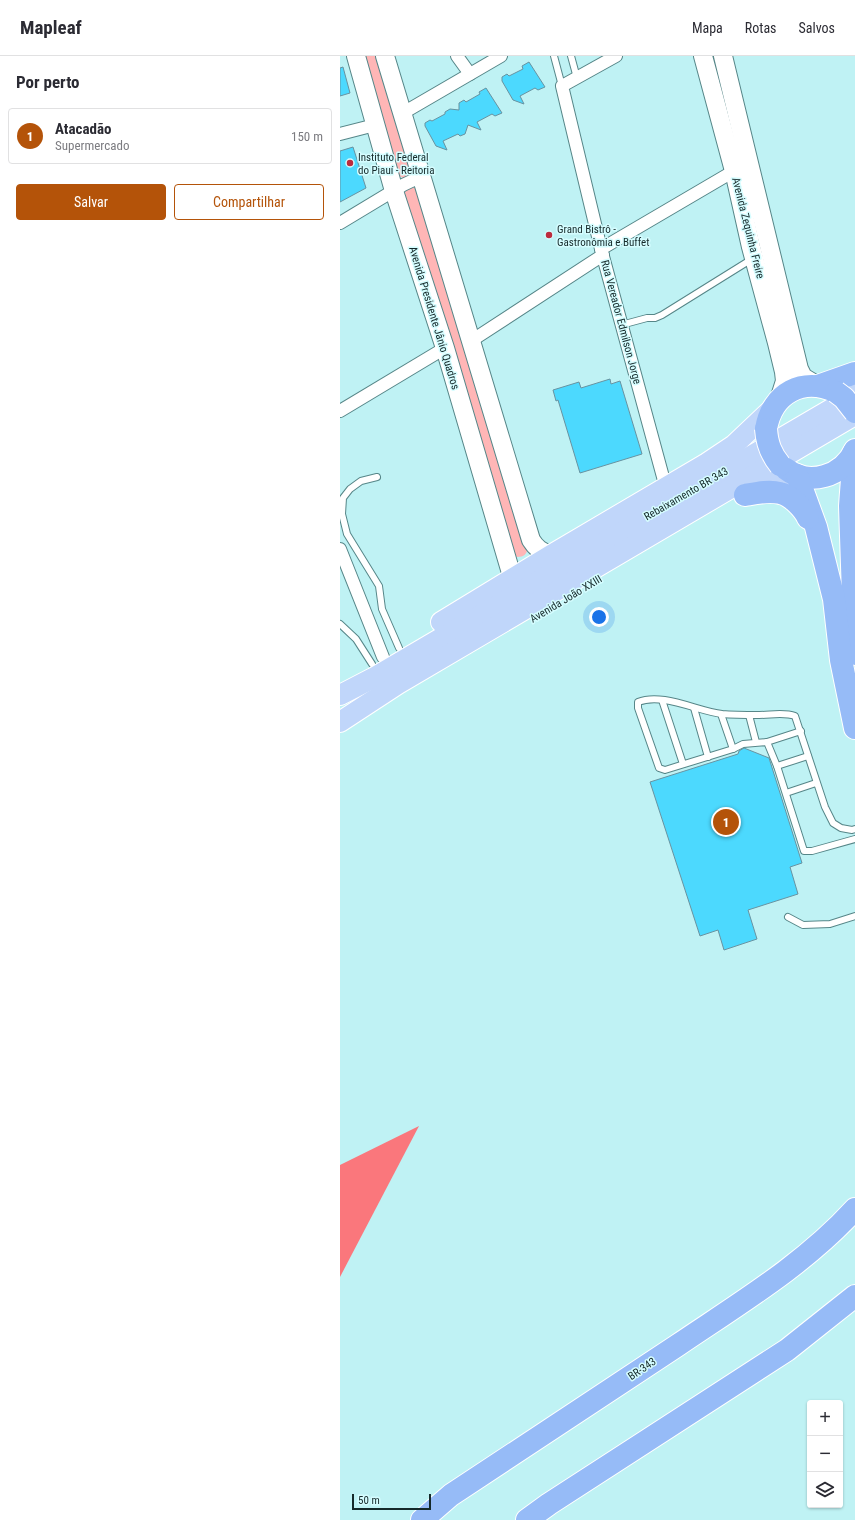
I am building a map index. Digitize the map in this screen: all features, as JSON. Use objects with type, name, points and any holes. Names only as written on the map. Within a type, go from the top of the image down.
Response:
[{"type":"highway","points":[[837,391],[855,373]]},
{"type":"highway","points":[[855,413],[837,391],[804,386],[790,391],[772,413],[766,439],[769,449],[774,457],[788,470],[847,592],[855,654]]},
{"type":"highway","points":[[788,470],[810,478],[823,477],[836,472],[847,463],[855,451]]},
{"type":"highway","points":[[855,451],[850,506],[847,592],[841,660],[855,728]]},
{"type":"highway","points":[[745,495],[760,492],[781,492],[797,503],[807,515],[847,592]]},
{"type":"highway","name":"BR-343","points":[[422,1520],[451,1495],[732,1309],[807,1255],[840,1225],[855,1208]]},
{"type":"highway","points":[[527,1520],[549,1504],[787,1350],[855,1296]]},
{"type":"main road","name":"Rebaixamento BR 343","points":[[513,587],[837,391]]},
{"type":"main road","points":[[340,695],[373,678],[513,587],[551,555],[666,488],[734,445],[772,413]]},
{"type":"main road","name":"Rebaixamento BR 343","points":[[541,599],[855,413]]},
{"type":"main road","name":"Avenida João XXIII","points":[[340,732],[719,509],[784,477],[788,470]]},
{"type":"main road","points":[[340,684],[385,657],[513,587]]},
{"type":"main road","name":"Avenida João XXIII","points":[[340,722],[398,684],[541,599]]},
{"type":"street","name":"Avenida Presidente Jânio Quadros","points":[[356,56],[394,191],[445,348],[511,573],[513,587]]},
{"type":"street","points":[[386,56],[531,540],[537,548],[544,553],[551,555]]},
{"type":"street","points":[[457,56],[470,74]]},
{"type":"street","points":[[403,114],[501,56]]},
{"type":"street","points":[[562,86],[616,56]]},
{"type":"street","name":"Avenida Zequinha Freire","points":[[703,56],[734,171],[758,251],[799,369],[803,377],[837,391]]},
{"type":"street","name":"Avenida Zequinha Freire","points":[[723,56],[758,251],[785,377],[784,388],[772,413]]},
{"type":"street","name":"Rua Vereador Edmilson Jorge","points":[[562,86],[602,252],[666,488]]},
{"type":"street","points":[[340,134],[375,125]]},
{"type":"street","points":[[471,341],[602,252],[734,171]]},
{"type":"street","points":[[340,223],[422,176]]},
{"type":"street","points":[[340,411],[445,348]]},
{"type":"street","points":[[340,549],[385,657]]},
{"type":"lane","points":[[554,56],[562,86]]},
{"type":"lane","points":[[571,56],[577,78]]},
{"type":"lane","points":[[621,325],[647,318],[655,318],[662,315],[758,251]]},
{"type":"lane","points":[[377,477],[361,481],[350,489],[344,498],[342,514],[347,534],[379,586],[385,657]]},
{"type":"lane","points":[[340,624],[356,639],[385,657]]},
{"type":"lane","points":[[801,731],[767,742],[743,744],[733,749],[665,770],[659,768],[638,708],[638,702],[646,698],[662,700],[721,714],[789,714],[795,716],[801,731],[825,808],[833,823],[842,828],[855,829]]},
{"type":"lane","points":[[662,700],[683,764]]},
{"type":"lane","points":[[694,708],[708,756]]},
{"type":"lane","points":[[721,714],[733,749]]},
{"type":"lane","points":[[749,715],[756,742]]},
{"type":"lane","points":[[767,742],[777,766],[804,851],[812,851],[855,839]]},
{"type":"lane","points":[[777,766],[808,756]]},
{"type":"lane","points":[[786,793],[816,783]]},
{"type":"lane","points":[[788,917],[803,925],[830,924],[855,916]]},
{"type":"shaded area","points":[[362,56],[379,56],[412,173],[410,177],[404,179],[397,174]]},
{"type":"shaded area","points":[[413,187],[419,191],[528,547],[527,552],[523,556],[517,557],[512,553],[403,195],[407,189]]},
{"type":"shaded area","points":[[419,1126],[340,1277],[340,1165]]},
{"type":"building","points":[[529,62],[545,87],[538,90],[535,88],[520,96],[524,104],[513,100],[502,81],[502,77],[507,74],[509,76],[523,69],[522,66]]},
{"type":"building","points":[[343,67],[350,93],[340,96],[340,68]]},
{"type":"building","points":[[486,88],[502,113],[495,116],[492,114],[477,122],[481,130],[468,125],[465,134],[460,136],[458,134],[443,141],[447,150],[436,146],[425,126],[425,123],[445,114],[445,112],[450,109],[459,110],[459,103],[464,100],[466,102],[480,94],[479,92]]},
{"type":"building","points":[[353,147],[366,188],[340,202],[340,151]]},
{"type":"building","points":[[610,379],[611,384],[620,381],[642,454],[580,473],[558,400],[556,401],[553,390],[579,382],[581,388]]},
{"type":"building","points":[[744,748],[769,758],[802,863],[790,867],[798,894],[748,910],[757,939],[724,950],[718,930],[700,936],[650,782],[738,754],[739,751]]},
{"type":"place","name":"Instituto Federal do Piauí - Reitoria","points":[[350,163]]},
{"type":"place","name":"Grand Bistrô - Gastronômia e Buffet","points":[[549,235]]},
{"type":"place","name":"Atacadão","points":[[726,822]]}]
